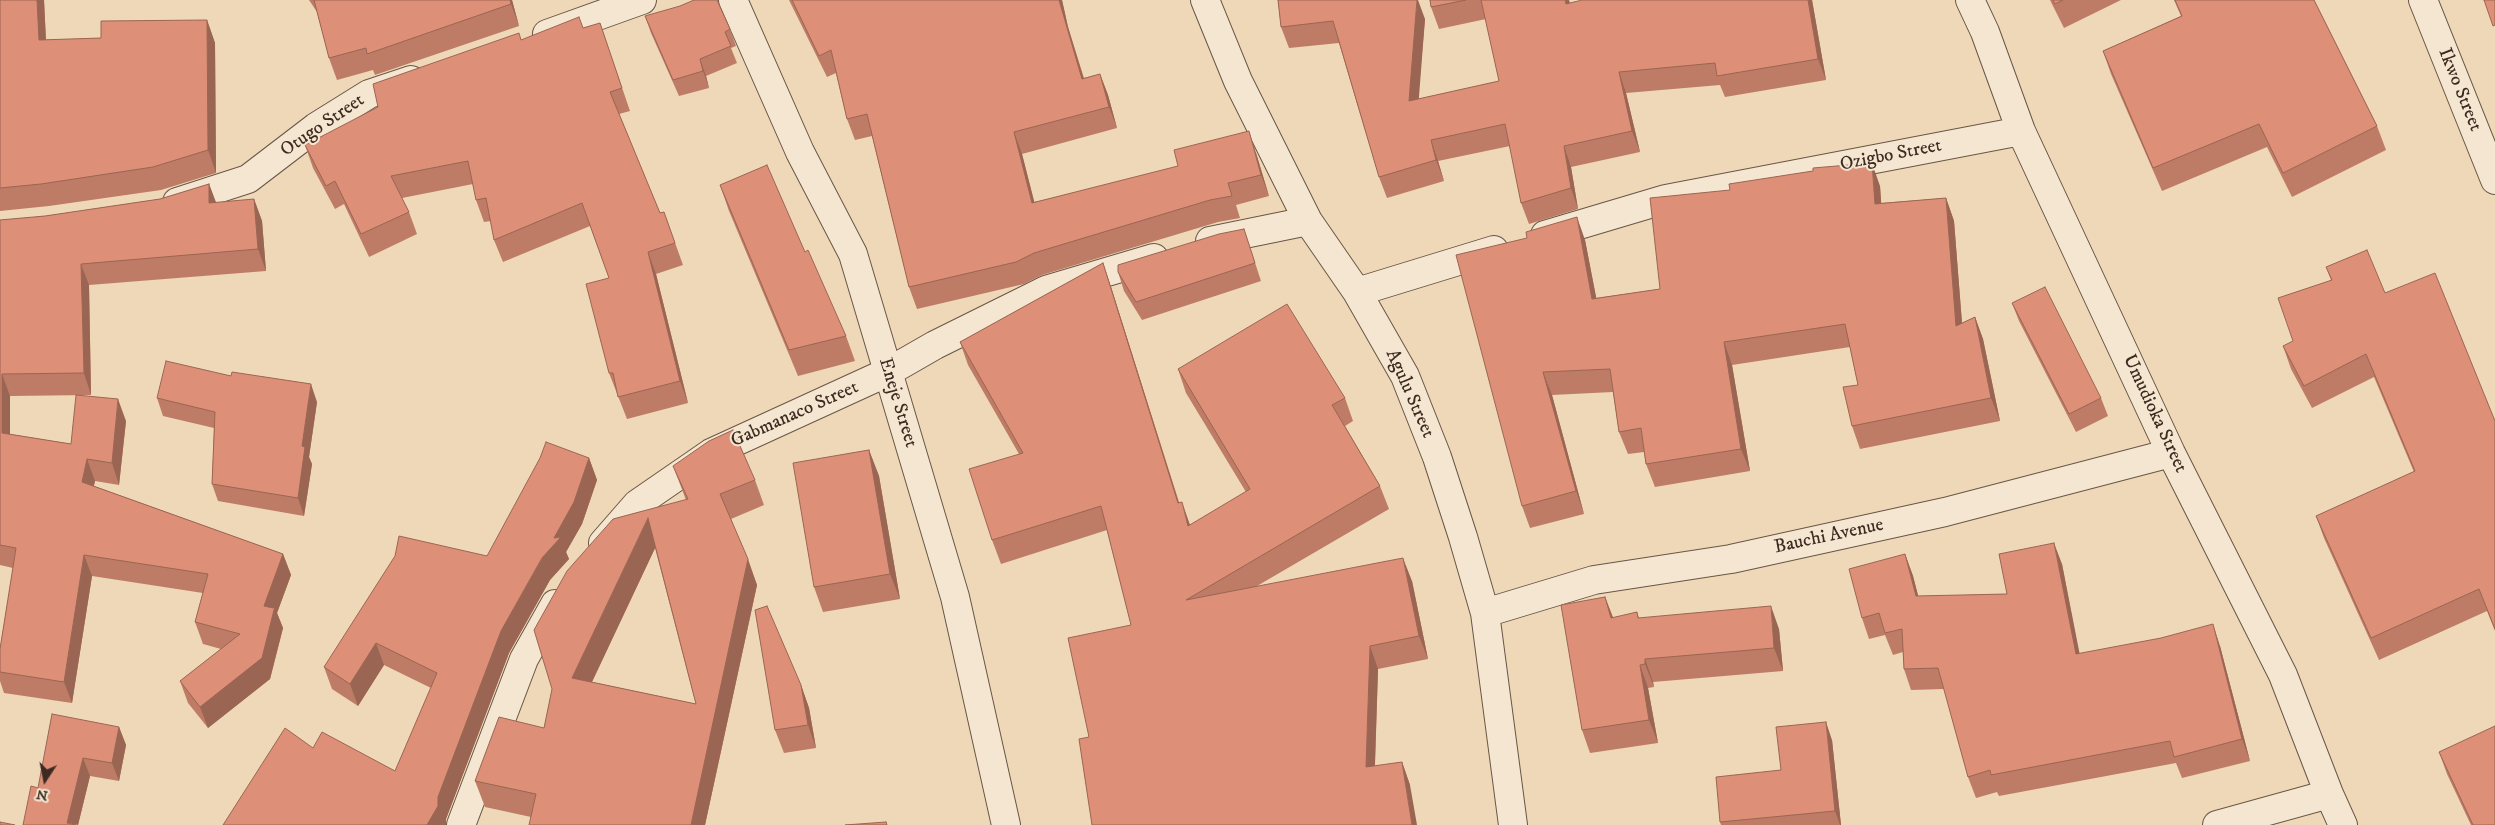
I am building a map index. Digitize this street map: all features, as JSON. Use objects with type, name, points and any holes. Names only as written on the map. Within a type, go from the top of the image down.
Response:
[{"type":"street","points":[[522,43],[642,0]]},
{"type":"street","name":"Eneje Street","points":[[733,0],[800,152],[852,254],[955,597],[1006,825]]},
{"type":"street","name":"Agulu Street","points":[[1205,0],[1238,81],[1308,221],[1357,292],[1405,376],[1437,457],[1485,614],[1512,825]]},
{"type":"street","name":"Umudioka Street","points":[[1970,0],[2022,131],[2171,453],[2283,675],[2343,825]]},
{"type":"street","name":"Ikwo Street","points":[[2422,0],[2495,180]]},
{"type":"street","name":"Otugo Street","points":[[155,207],[248,179],[316,127],[369,94],[432,73]]},
{"type":"street","name":"Ozigbo Street","points":[[1357,292],[1666,199],[2022,131]]},
{"type":"street","name":"Gabmanaco Street","points":[[588,560],[637,504],[711,453],[888,372],[935,345],[1046,290],[1222,237],[1308,221]]},
{"type":"street","name":"Bauchi Avenue","points":[[1485,614],[1594,580],[1731,559],[1896,523],[2171,453]]},
{"type":"street","points":[[461,825],[524,659],[570,581]]},
{"type":"street","points":[[2218,825],[2329,794]]},
{"type":"building","points":[[0,0],[37,0],[39,40],[101,38],[101,21],[207,20],[208,150],[153,167],[41,184],[0,188]]},
{"type":"building","points":[[314,0],[510,0],[511,4],[367,54],[366,48],[329,58]]},
{"type":"building","points":[[694,0],[717,0],[730,29],[725,32],[731,46],[700,59],[703,71],[673,80],[645,16]]},
{"type":"building","points":[[792,0],[1059,0],[1082,79],[1100,74],[1109,107],[1014,132],[1032,203],[1178,166],[1174,150],[1249,131],[1261,175],[1228,183],[1232,196],[1210,200],[1034,253],[1016,262],[909,287],[867,114],[847,119],[831,50],[819,56]]},
{"type":"building","points":[[1278,0],[1417,0],[1409,101],[1499,81],[1481,0],[1565,0],[1566,4],[1582,0],[1808,0],[1818,59],[1717,76],[1715,63],[1619,72],[1632,131],[1564,146],[1571,188],[1521,203],[1505,124],[1431,140],[1436,160],[1379,177],[1333,21],[1281,27]]},
{"type":"building","points":[[1430,0],[1466,0],[1431,7]]},
{"type":"building","points":[[2053,0],[2063,0],[2055,4]]},
{"type":"building","points":[[2175,0],[2314,0],[2377,126],[2283,173],[2259,124],[2153,168],[2103,51],[2182,16]]},
{"type":"building","points":[[2484,0],[2495,0],[2495,25],[2493,26]]},
{"type":"building","points":[[579,17],[583,28],[600,23],[622,88],[610,92],[660,213],[664,212],[675,243],[648,252],[680,381],[618,397],[613,373],[609,373],[586,284],[609,278],[582,203],[494,240],[486,198],[476,200],[468,161],[391,176],[409,212],[361,234],[335,181],[326,186],[305,145],[378,107],[373,84],[519,33],[521,40]]},
{"type":"building","points":[[1872,163],[1875,204],[1946,198],[1956,326],[1975,317],[1991,398],[1852,426],[1843,387],[1858,385],[1845,324],[1724,342],[1741,449],[1646,464],[1641,428],[1619,432],[1610,369],[1543,372],[1576,491],[1522,506],[1456,255],[1527,238],[1526,232],[1577,217],[1592,299],[1660,289],[1650,198],[1730,190],[1729,184],[1813,171],[1813,168]]},
{"type":"building","points":[[767,165],[805,252],[808,250],[846,336],[789,350],[720,185]]},
{"type":"building","points":[[209,184],[209,203],[254,199],[258,249],[81,264],[84,373],[2,374],[2,433],[71,444],[76,395],[118,399],[112,463],[87,459],[82,482],[283,554],[264,606],[273,608],[275,606],[262,658],[200,707],[180,681],[240,634],[195,622],[208,574],[84,555],[64,682],[0,672],[0,649],[16,548],[0,545],[0,220],[45,216],[160,199]]},
{"type":"building","points":[[1244,229],[1255,263],[1136,302],[1118,272],[1118,265],[1219,234]]},
{"type":"building","points":[[2367,250],[2385,293],[2435,273],[2495,421],[2495,629],[2479,589],[2371,638],[2316,516],[2415,471],[2366,354],[2304,386],[2283,346],[2293,341],[2278,298],[2332,280],[2326,267]]},
{"type":"building","points":[[1103,263],[1178,503],[1182,502],[1188,526],[1250,489],[1178,369],[1287,304],[1345,398],[1332,405],[1380,486],[1186,600],[1403,558],[1419,636],[1370,646],[1366,767],[1402,762],[1412,825],[1092,825],[1079,739],[1089,737],[1068,638],[1131,625],[1101,506],[992,540],[969,469],[1023,453],[960,342]]},
{"type":"building","points":[[2045,287],[2101,398],[2069,414],[2012,303]]},
{"type":"building","points":[[166,361],[231,376],[232,372],[311,384],[302,446],[305,447],[298,498],[212,484],[215,412],[157,398]]},
{"type":"building","points":[[733,430],[755,480],[720,494],[748,559],[691,825],[529,825],[536,794],[475,781],[499,717],[544,728],[552,689],[534,630],[567,571],[613,519],[688,499],[673,466],[709,441]],"holes":[[[648,518],[696,704],[572,678]]]},
{"type":"building","points":[[546,442],[589,458],[574,502],[554,538],[561,537],[542,558],[501,631],[438,797],[438,806],[427,825],[223,825],[285,728],[313,748],[322,732],[395,771],[437,673],[376,643],[350,684],[324,667],[395,556],[399,536],[487,556],[540,458]]},
{"type":"building","points":[[869,450],[890,574],[814,587],[793,463]]},
{"type":"building","points":[[2054,543],[2076,654],[2161,638],[2213,624],[2242,739],[2174,757],[2170,741],[1991,775],[1990,770],[1968,777],[1938,668],[1904,669],[1902,629],[1885,633],[1879,613],[1862,618],[1849,569],[1905,554],[1916,596],[2007,594],[1999,554]]},
{"type":"building","points":[[1605,597],[1611,618],[1637,612],[1638,618],[1771,606],[1774,648],[1645,659],[1645,664],[1640,665],[1649,720],[1582,730],[1561,605]]},
{"type":"building","points":[[767,606],[801,685],[808,725],[775,730],[755,610]]},
{"type":"building","points":[[52,714],[119,727],[112,763],[83,758],[67,823],[76,825],[23,825],[31,786],[38,788]]},
{"type":"building","points":[[1826,722],[1835,811],[1720,822],[1716,777],[1781,770],[1776,727]]},
{"type":"building","points":[[2495,726],[2495,825],[2473,825],[2439,752]]},
{"type":"building","points":[[0,822],[15,825],[0,825]]},
{"type":"building","points":[[886,822],[887,825],[845,825]]}]
